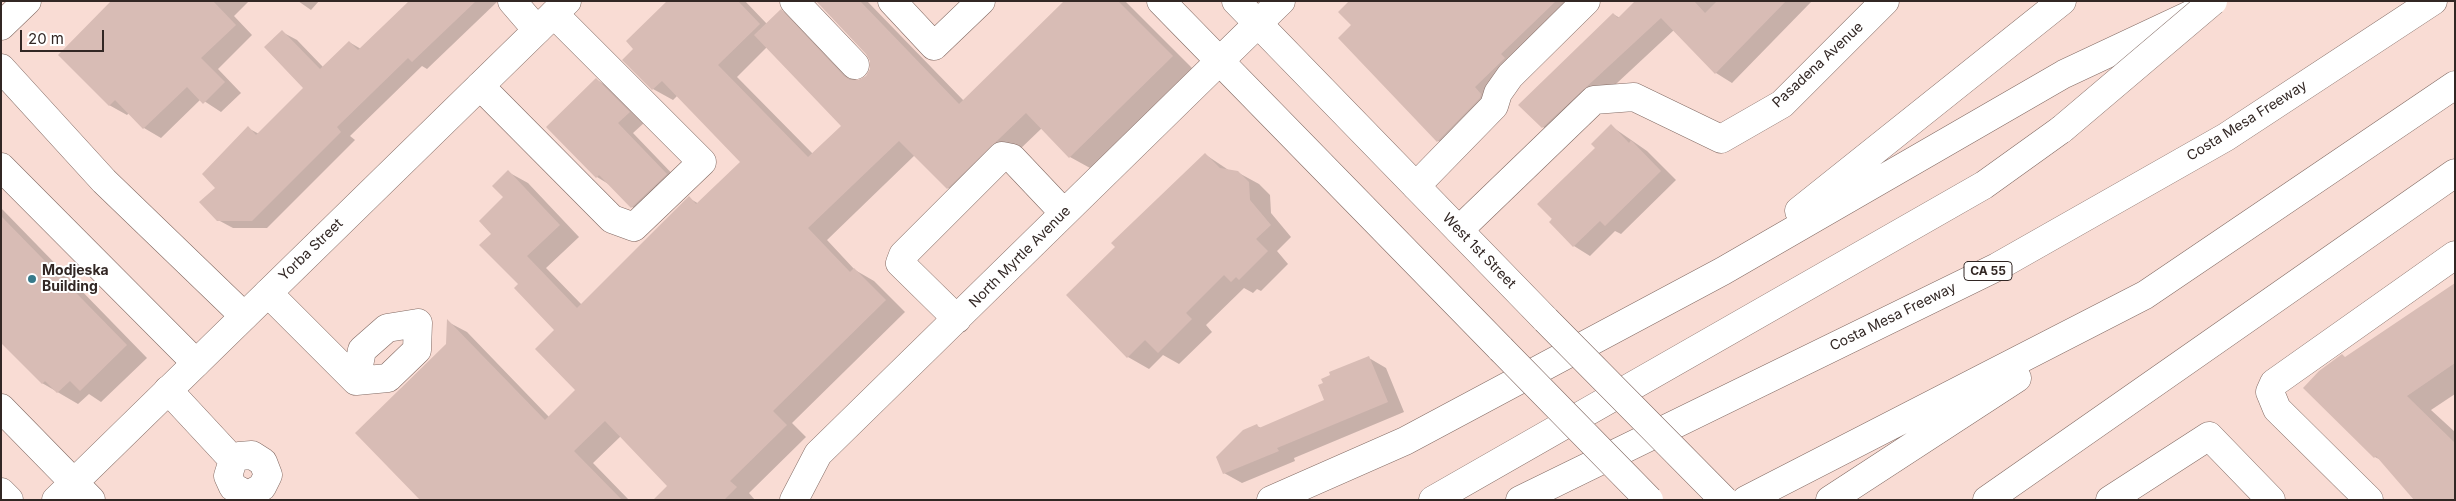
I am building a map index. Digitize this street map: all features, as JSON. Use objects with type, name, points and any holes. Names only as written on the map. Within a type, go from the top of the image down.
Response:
[{"type":"main road","points":[[1,26],[27,1]]},
{"type":"main road","points":[[480,86],[612,219],[634,227],[702,162],[552,15],[512,1]]},
{"type":"main road","points":[[794,1],[855,65]]},
{"type":"main road","points":[[892,1],[934,46],[981,1]]},
{"type":"main road","points":[[1162,1],[1649,500]]},
{"type":"main road","name":"West 1st Street","points":[[1236,1],[1724,500]]},
{"type":"main road","name":"North Myrtle Avenue","points":[[794,500],[818,454],[1281,1]]},
{"type":"main road","points":[[1416,186],[1494,106],[1498,93],[1510,76],[1586,1]]},
{"type":"main road","name":"Pasadena Avenue","points":[[1459,230],[1594,100],[1634,97],[1722,139],[1782,104],[1885,1]]},
{"type":"main road","points":[[1724,270],[2062,1]]},
{"type":"main road","points":[[1433,500],[1984,185],[2062,129],[2213,1]]},
{"type":"main road","points":[[1271,500],[1405,441],[1724,270],[2064,74],[2218,1]]},
{"type":"main road","name":"Costa Mesa Freeway","points":[[1520,500],[1997,267],[2226,137],[2433,1]]},
{"type":"main road","name":"Yorba Street","points":[[73,494],[168,390],[552,15]]},
{"type":"main road","points":[[1,68],[104,181],[244,316]]},
{"type":"main road","points":[[1830,500],[2145,295],[2455,85]]},
{"type":"main road","points":[[957,319],[900,263],[903,255],[909,248],[1002,156],[1012,158],[1064,213]]},
{"type":"main road","points":[[1,167],[196,364]]},
{"type":"main road","points":[[1987,500],[2455,174]]},
{"type":"main road","points":[[2369,500],[2277,409],[2270,392],[2274,383],[2455,254]]},
{"type":"main road","points":[[268,293],[356,381]]},
{"type":"main road","points":[[1746,500],[2145,295]]},
{"type":"main road","points":[[168,390],[233,460],[245,454],[252,454],[258,457],[267,468],[268,475],[262,487],[250,497]]},
{"type":"main road","points":[[1,408],[73,494]]},
{"type":"main road","points":[[2110,500],[2209,436],[2271,500]]},
{"type":"main road","points":[[1,492],[9,500]]},
{"type":"building","points":[[111,1],[213,1],[236,25],[201,58],[225,82],[203,104],[187,87],[143,129],[115,100],[109,106],[58,55]]},
{"type":"building","points":[[409,1],[476,1],[412,62],[408,58],[337,127],[341,132],[252,221],[217,221],[199,202],[215,188],[202,174],[248,126],[256,135],[303,88],[264,47],[282,30],[320,69],[349,41],[358,50]]},
{"type":"building","points":[[667,1],[738,1],[760,24],[718,65],[808,157],[841,126],[754,35],[781,9],[844,76],[850,80],[858,80],[866,76],[870,69],[870,61],[866,54],[816,1],[860,1],[959,104],[1064,1],[1118,1],[1173,56],[1069,158],[1026,113],[947,189],[899,141],[808,228],[850,272],[854,268],[886,300],[773,411],[787,425],[730,481],[737,487],[724,500],[653,500],[667,486],[605,421],[574,451],[622,500],[420,500],[355,433],[446,344],[447,319],[545,420],[575,390],[535,349],[554,330],[514,288],[518,284],[479,245],[491,234],[479,221],[503,197],[492,186],[508,170],[560,225],[527,256],[577,308],[689,196],[696,204],[740,162],[662,81],[652,90],[622,60],[633,49],[626,41]]},
{"type":"building","points":[[1349,1],[1556,1],[1501,54],[1505,58],[1475,87],[1481,94],[1480,98],[1437,142],[1338,38],[1351,25],[1338,12]]},
{"type":"building","points":[[1635,1],[1694,1],[1705,13],[1717,1],[1786,1],[1715,74],[1661,18],[1542,128],[1518,105],[1613,13],[1618,18]]},
{"type":"building","points":[[596,78],[630,112],[618,123],[667,174],[631,208],[599,175],[596,178],[546,127]]},
{"type":"building","points":[[1611,124],[1629,143],[1631,140],[1661,171],[1605,226],[1600,221],[1573,247],[1549,222],[1552,219],[1537,204],[1595,148],[1591,144]]},
{"type":"building","points":[[1205,153],[1220,168],[1238,171],[1249,182],[1250,200],[1271,225],[1256,239],[1268,251],[1239,280],[1236,277],[1231,282],[1224,275],[1186,313],[1192,319],[1158,353],[1145,340],[1127,358],[1066,295],[1115,247],[1111,243]]},
{"type":"building","name":"Modjeska Building","points":[[1,216],[127,345],[80,391],[70,381],[57,393],[45,381],[42,384],[1,343]]},
{"type":"building","points":[[2455,283],[2455,363],[2407,396],[2455,443],[2455,500],[2414,500],[2376,456],[2374,458],[2303,388],[2319,371],[2342,354],[2345,357]]},
{"type":"building","points":[[1369,356],[1388,402],[1277,448],[1279,451],[1223,474],[1216,457],[1243,430],[1257,424],[1259,428],[1324,400],[1318,385],[1323,383],[1321,379],[1330,375],[1329,372]]},
{"type":"place","name":"Modjeska Building","points":[[32,279]]}]
